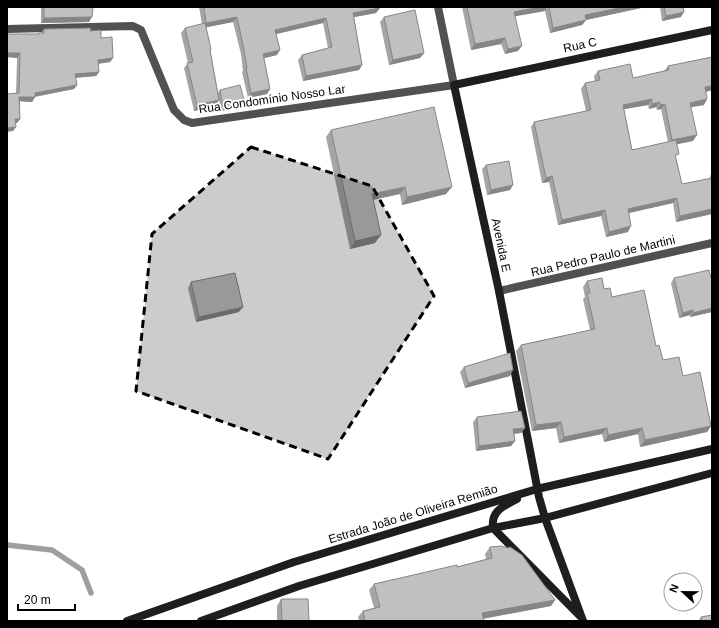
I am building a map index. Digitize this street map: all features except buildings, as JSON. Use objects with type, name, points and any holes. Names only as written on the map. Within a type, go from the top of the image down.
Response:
[{"type":"main road","name":"Rua C","points":[[454,85],[712,30]]},
{"type":"main road","name":"Avenida E","points":[[454,85],[499,291],[537,489],[545,518],[583,620]]},
{"type":"main road","name":"Estrada João de Oliveira Remião","points":[[127,621],[294,562],[537,489],[712,448]]},
{"type":"main road","points":[[200,621],[299,586],[493,528],[545,518],[712,473]]},
{"type":"main road","points":[[493,528],[494,518],[499,508],[537,489]]},
{"type":"main road","points":[[493,528],[583,620]]},
{"type":"street","name":"Avenida E","points":[[438,7],[454,85]]},
{"type":"street","name":"Rua Condomínio Nosso Lar","points":[[7,29],[133,26],[141,30],[174,110],[184,120],[192,123],[454,85]]},
{"type":"street","name":"Rua Pedro Paulo de Martini","points":[[499,291],[712,243]]},
{"type":"highlighted area","points":[[251,147],[372,186],[434,296],[328,459],[136,391],[152,234]]},
{"type":"waterway","points":[[7,545],[52,550],[82,570],[91,593]]}]
